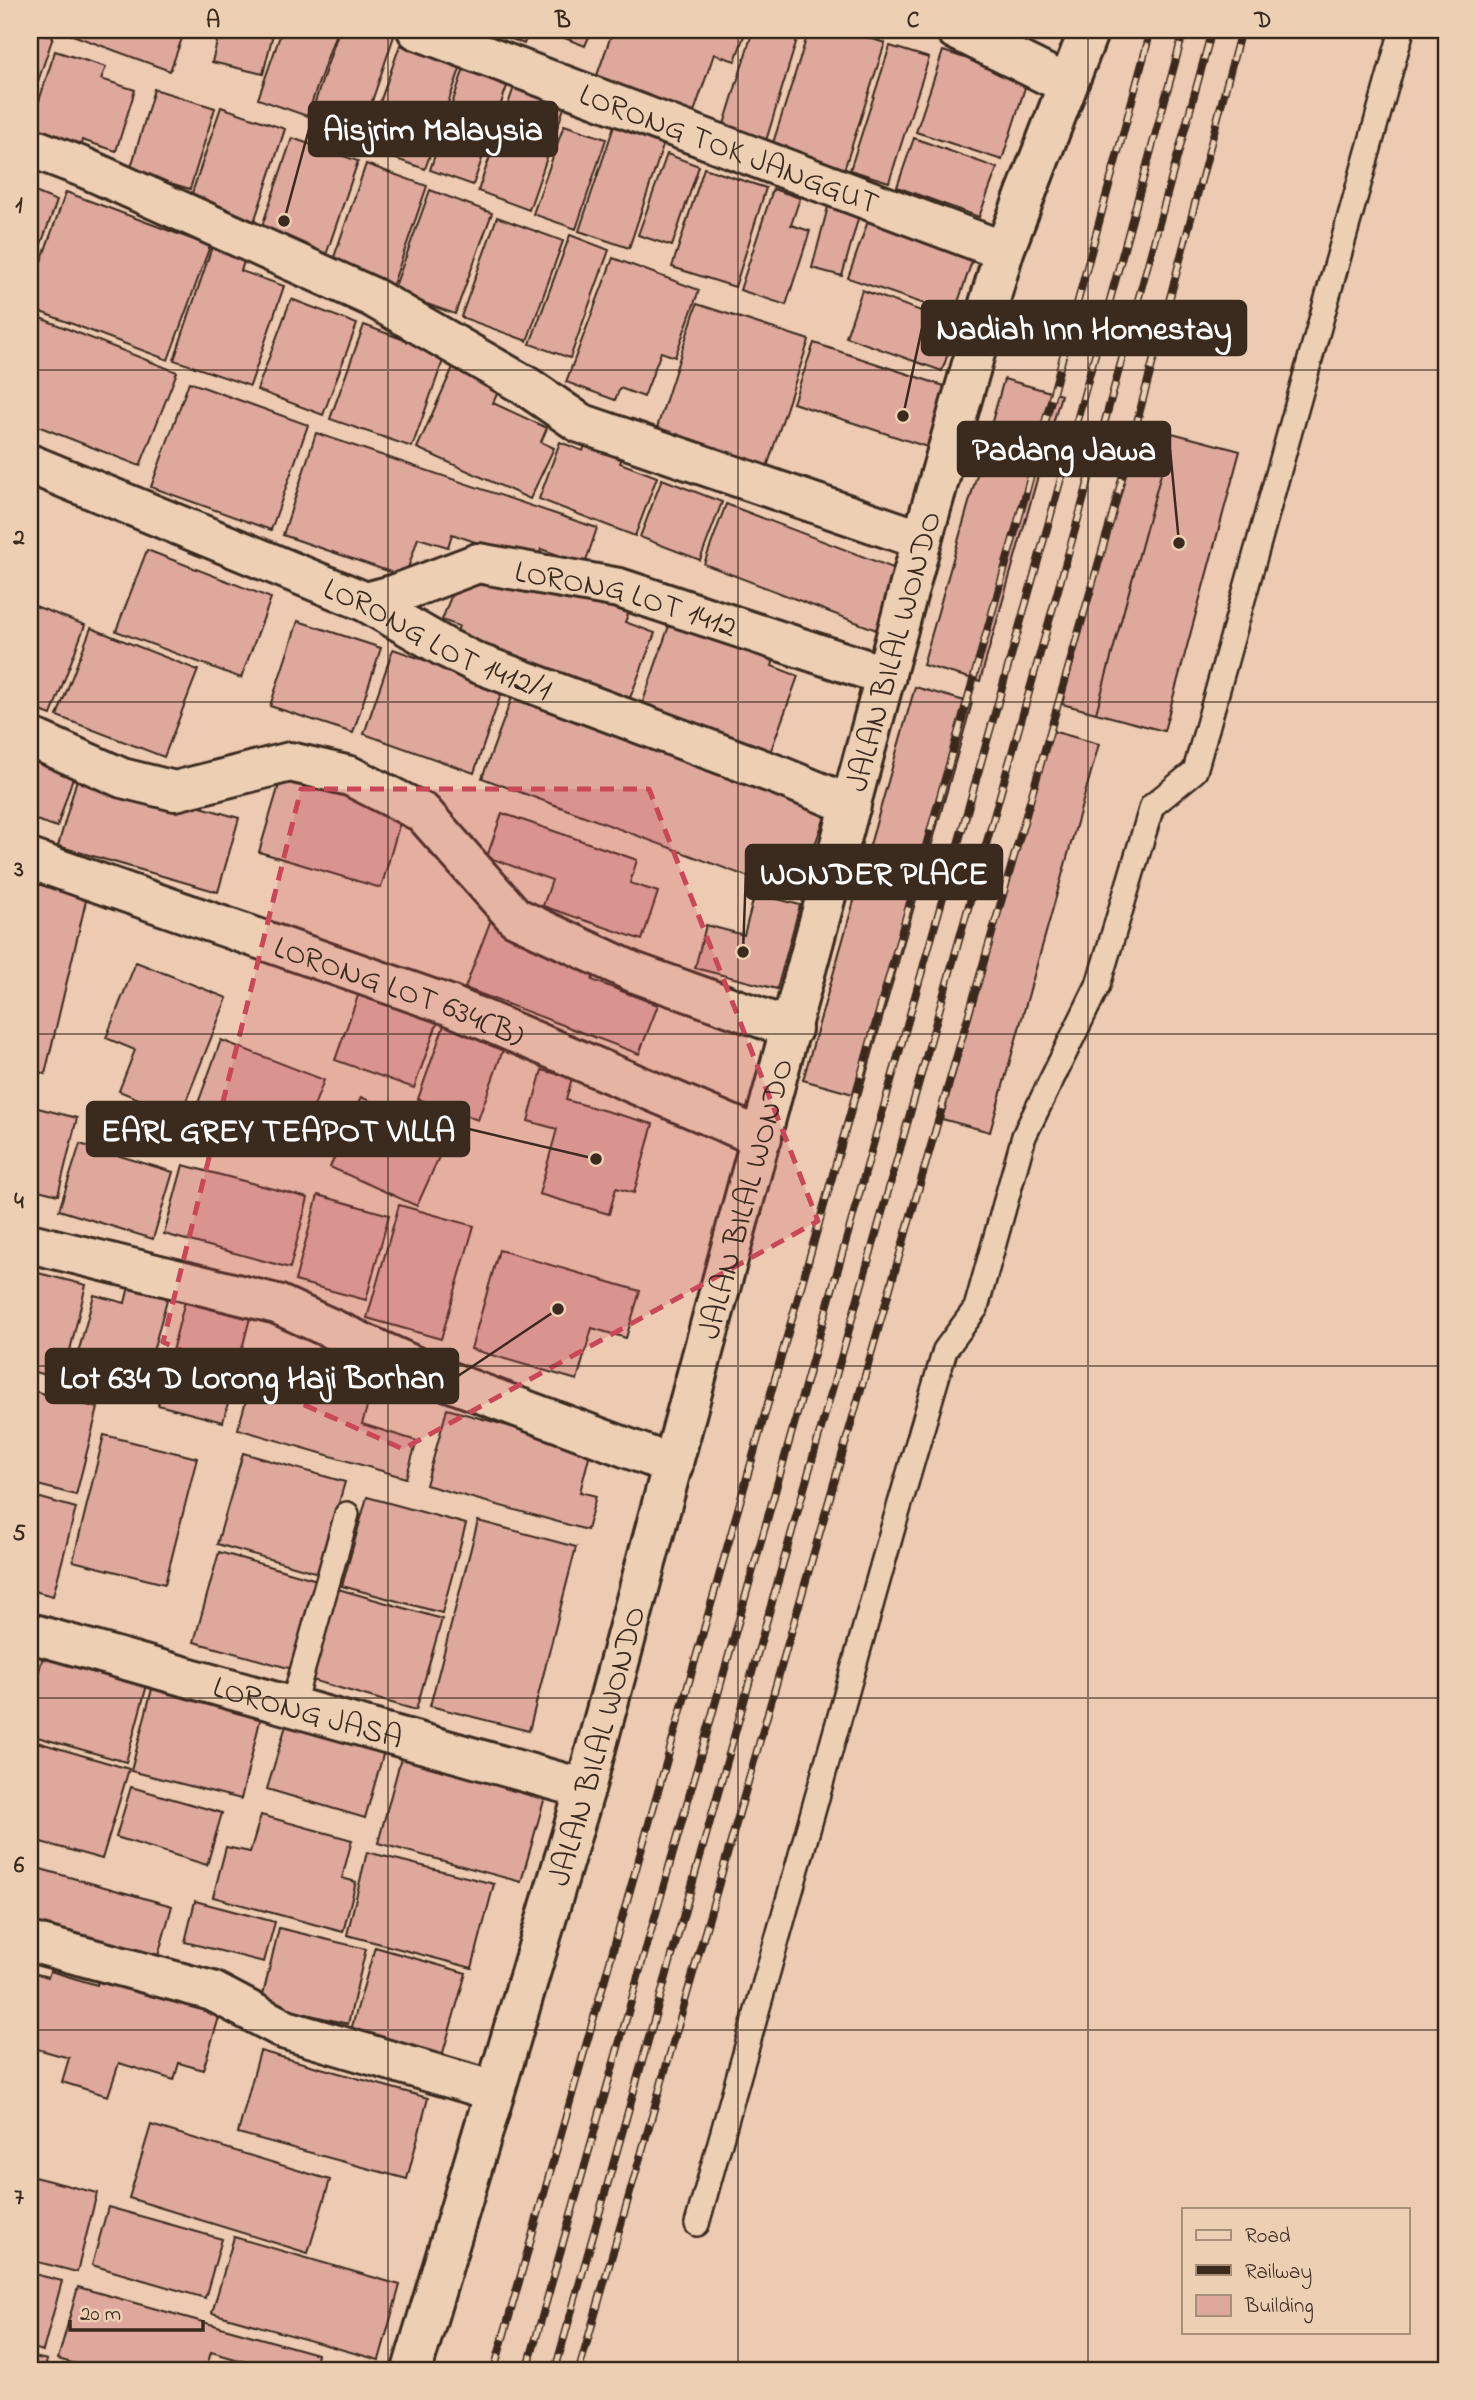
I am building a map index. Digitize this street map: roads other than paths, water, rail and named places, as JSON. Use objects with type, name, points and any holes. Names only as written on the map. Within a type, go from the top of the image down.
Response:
[{"type":"street","name":"LORONG TOK JANGGUT","points":[[417,30],[1004,251]]},
{"type":"street","points":[[956,30],[1066,84]]},
{"type":"street","name":"JALAN BILAL WONDO","points":[[412,2370],[585,1789],[792,1030],[922,540],[1004,251],[1089,30]]},
{"type":"street","points":[[30,147],[85,168],[372,298],[526,386],[580,424],[922,540]]},
{"type":"street","name":"LORONG LOT 1412/1","points":[[30,464],[366,602],[444,648],[477,663],[851,805]]},
{"type":"street","name":"LORONG LOT 1412","points":[[366,602],[396,594],[478,563],[619,588],[886,676]]},
{"type":"street","points":[[30,737],[122,778],[174,791],[290,762],[350,776],[423,813],[515,917],[633,972],[792,1030]]},
{"type":"street","name":"LORONG LOT 634(B)","points":[[30,859],[449,1005],[762,1138]]},
{"type":"street","points":[[30,1243],[277,1304],[445,1380],[673,1465]]},
{"type":"street","name":"LORONG JASA","points":[[30,1633],[585,1789]]},
{"type":"street","points":[[30,1942],[212,1990],[286,2030],[494,2091]]},
{"type":"lane","points":[[697,2224],[945,1350],[976,1308],[1024,1136],[1098,985],[1152,806],[1195,771],[1402,30]]},
{"type":"lane","points":[[292,1707],[347,1514]]},
{"type":"railway","points":[[494,2370],[1026,493],[1151,30]]},
{"type":"railway","points":[[527,2370],[1054,504],[1184,30]]},
{"type":"railway","points":[[555,2370],[1080,512],[1212,30]]},
{"type":"railway","points":[[579,2370],[1112,516],[1241,30]]},
{"type":"place","name":"Aisjrim Malaysia","points":[[284,221]]},
{"type":"place","name":"Nadiah Inn Homestay","points":[[903,416]]},
{"type":"place","name":"Padang Jawa","points":[[1179,543]]},
{"type":"place","name":"WONDER PLACE","points":[[743,952]]},
{"type":"place","name":"EARL GREY TEAPOT VILLA","points":[[596,1159]]},
{"type":"place","name":"Lot 634 D Lorong Haji Borhan","points":[[558,1309]]}]
